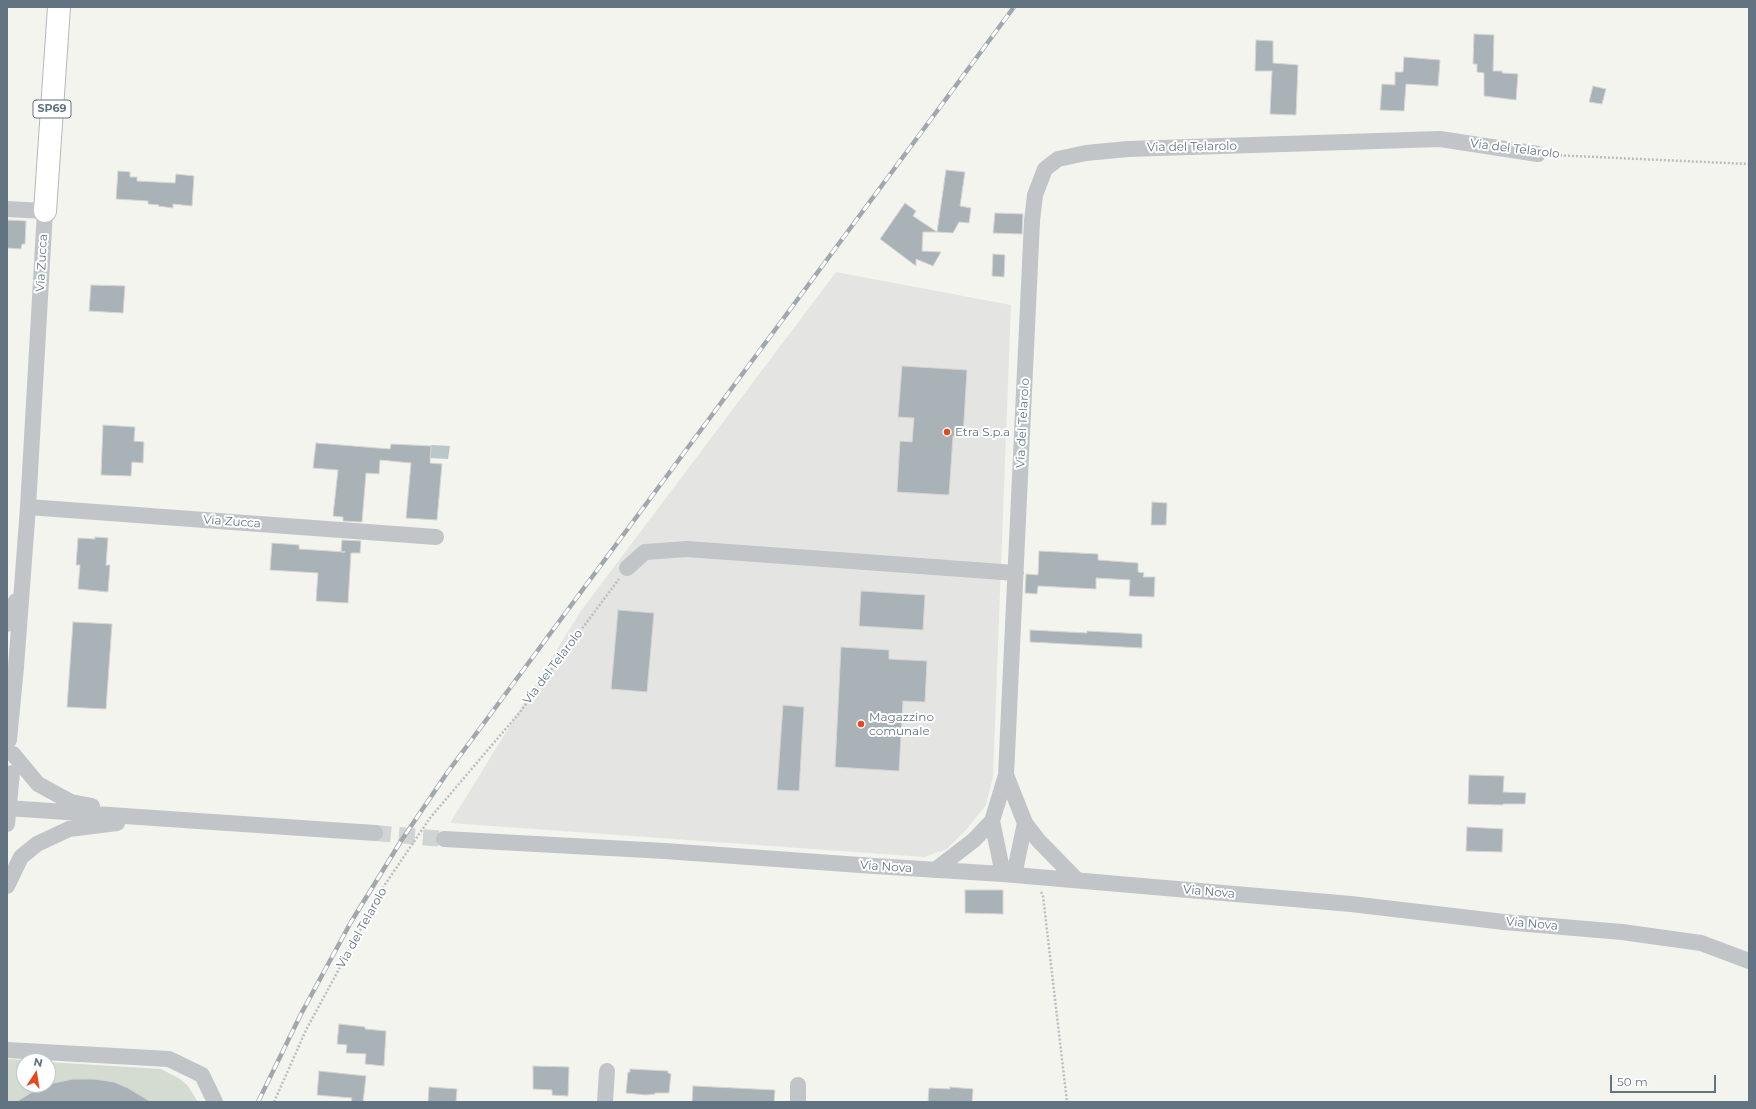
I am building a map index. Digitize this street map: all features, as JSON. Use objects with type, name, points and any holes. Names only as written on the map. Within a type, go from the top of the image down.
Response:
[{"type":"highway","name":"SP69","points":[[45,211],[59,7]]},
{"type":"street","name":"Via del Telarolo","points":[[1006,775],[1032,221],[1035,195],[1045,169],[1058,159],[1086,153],[1128,149],[1440,139],[1538,154]]},
{"type":"street","points":[[7,209],[45,211]]},
{"type":"street","name":"Via Zucca","points":[[7,824],[10,779],[10,744],[28,507],[45,211]]},
{"type":"street","name":"Via Zucca","points":[[28,507],[436,537]]},
{"type":"street","points":[[626,568],[645,552],[687,549],[1016,573]]},
{"type":"street","name":"Via Zucca","points":[[7,624],[22,584]]},
{"type":"street","points":[[10,744],[38,784],[71,802],[153,819]]},
{"type":"street","points":[[936,870],[974,840],[992,821],[1006,775]]},
{"type":"street","points":[[1006,775],[1025,823],[1038,840],[1078,880]]},
{"type":"street","points":[[7,808],[375,834]]},
{"type":"street","points":[[7,886],[21,857],[37,844],[69,829],[153,819]]},
{"type":"street","points":[[992,821],[1009,874]]},
{"type":"street","points":[[1009,874],[1025,823]]},
{"type":"street","name":"Via Nova","points":[[444,839],[665,851],[1009,874],[1351,904],[1504,922],[1622,932],[1701,943],[1749,961]]},
{"type":"street","points":[[7,1050],[169,1059],[202,1075],[215,1102]]},
{"type":"street","points":[[605,1102],[606,1071]]},
{"type":"street","points":[[798,1085],[798,1102]]},
{"type":"path","name":"Via del Telarolo","points":[[1538,154],[1749,164]]},
{"type":"path","name":"Via del Telarolo","points":[[274,1102],[306,1030],[384,886],[430,818],[520,712],[626,568]]},
{"type":"path","points":[[1032,876],[1043,896],[1067,1102]]},
{"type":"shaded area","points":[[836,272],[1011,305],[993,777],[986,805],[966,830],[947,849],[924,857],[450,823],[580,612]]},
{"type":"shaded area","points":[[431,445],[450,446],[448,459],[430,458]]},
{"type":"shaded area","points":[[7,1059],[16,1060],[16,1093],[56,1093],[56,1062],[161,1069],[180,1079],[188,1086],[198,1102],[7,1102]]},
{"type":"building","points":[[1474,34],[1494,35],[1493,71],[1518,74],[1516,100],[1484,96],[1484,73],[1477,72],[1477,64],[1473,64]]},
{"type":"building","points":[[1256,40],[1273,41],[1273,63],[1298,65],[1296,115],[1270,114],[1272,71],[1255,71]]},
{"type":"building","points":[[1404,57],[1440,60],[1438,86],[1406,84],[1404,111],[1380,110],[1382,84],[1395,85],[1395,72],[1403,72]]},
{"type":"building","points":[[1593,86],[1606,89],[1602,104],[1589,102]]},
{"type":"building","points":[[946,170],[965,172],[960,206],[971,208],[969,223],[959,222],[953,233],[937,232]]},
{"type":"building","points":[[118,171],[130,172],[130,177],[137,177],[137,181],[175,183],[176,174],[194,176],[192,206],[173,204],[173,208],[148,204],[148,201],[116,199]]},
{"type":"building","points":[[905,203],[916,211],[913,216],[937,232],[923,232],[922,251],[941,252],[933,266],[916,259],[916,266],[880,239]]},
{"type":"building","points":[[995,213],[1023,214],[1022,234],[993,233]]},
{"type":"building","points":[[7,220],[26,221],[25,244],[22,244],[21,249],[7,248]]},
{"type":"building","points":[[993,254],[1005,255],[1004,277],[992,276]]},
{"type":"building","points":[[91,285],[125,286],[123,313],[89,311]]},
{"type":"building","name":"Etra S.p.a","points":[[902,366],[967,370],[963,437],[953,436],[949,495],[897,492],[900,441],[912,442],[914,418],[898,417]]},
{"type":"building","points":[[103,425],[135,427],[134,441],[144,442],[143,463],[132,462],[131,476],[101,475]]},
{"type":"building","points":[[316,443],[390,449],[391,444],[431,446],[430,463],[442,464],[437,520],[406,518],[411,463],[380,460],[379,474],[366,473],[362,522],[343,521],[343,517],[333,516],[338,470],[313,468]]},
{"type":"building","points":[[1152,502],[1167,503],[1166,525],[1151,525]]},
{"type":"building","points":[[95,537],[108,538],[106,565],[110,565],[108,592],[78,589],[80,565],[76,565],[78,538],[95,539]]},
{"type":"building","points":[[342,540],[361,541],[360,553],[351,553],[348,603],[316,601],[318,573],[270,570],[272,543],[299,545],[299,549],[341,552]]},
{"type":"building","points":[[1039,551],[1098,554],[1098,560],[1138,563],[1138,572],[1144,573],[1143,577],[1155,577],[1154,597],[1129,596],[1130,580],[1096,578],[1096,589],[1038,586],[1037,594],[1025,593],[1026,574],[1038,575]]},
{"type":"building","points":[[861,591],[925,595],[923,630],[859,626]]},
{"type":"building","points":[[618,610],[654,613],[647,692],[611,689]]},
{"type":"building","points":[[73,622],[112,624],[106,709],[67,707]]},
{"type":"building","points":[[1030,630],[1142,634],[1142,648],[1030,642]]},
{"type":"building","points":[[841,647],[889,650],[889,659],[927,661],[925,702],[903,701],[899,771],[835,767]]},
{"type":"building","points":[[783,705],[804,707],[799,791],[777,790]]},
{"type":"building","points":[[1469,775],[1504,776],[1503,792],[1526,793],[1525,804],[1468,804]]},
{"type":"building","points":[[1467,827],[1503,829],[1502,852],[1466,851]]},
{"type":"building","points":[[965,890],[1003,890],[1003,914],[965,913]]},
{"type":"building","points":[[339,1024],[386,1031],[384,1066],[365,1064],[366,1054],[346,1053],[347,1045],[337,1044]]},
{"type":"building","points":[[533,1066],[569,1067],[568,1096],[552,1095],[552,1090],[533,1089]]},
{"type":"building","points":[[630,1069],[668,1071],[668,1073],[671,1074],[669,1093],[655,1093],[646,1095],[626,1093],[628,1072],[630,1072]]},
{"type":"building","points":[[319,1071],[366,1076],[363,1102],[351,1102],[352,1098],[317,1095]]},
{"type":"building","points":[[73,1079],[94,1079],[114,1082],[128,1088],[151,1102],[16,1102],[31,1093],[56,1093],[56,1083]]},
{"type":"building","points":[[693,1086],[775,1090],[774,1102],[692,1102]]},
{"type":"building","points":[[429,1087],[457,1089],[456,1102],[428,1102]]},
{"type":"building","points":[[950,1087],[973,1089],[972,1102],[928,1102],[929,1088],[950,1089]]},
{"type":"tunnel","points":[[375,833],[444,839]]},
{"type":"railway","points":[[258,1102],[301,1014],[351,922],[401,841],[447,773],[1014,7]]},
{"type":"place","name":"Etra S.p.a","points":[[947,432]]},
{"type":"place","name":"Magazzino comunale","points":[[861,724]]}]
